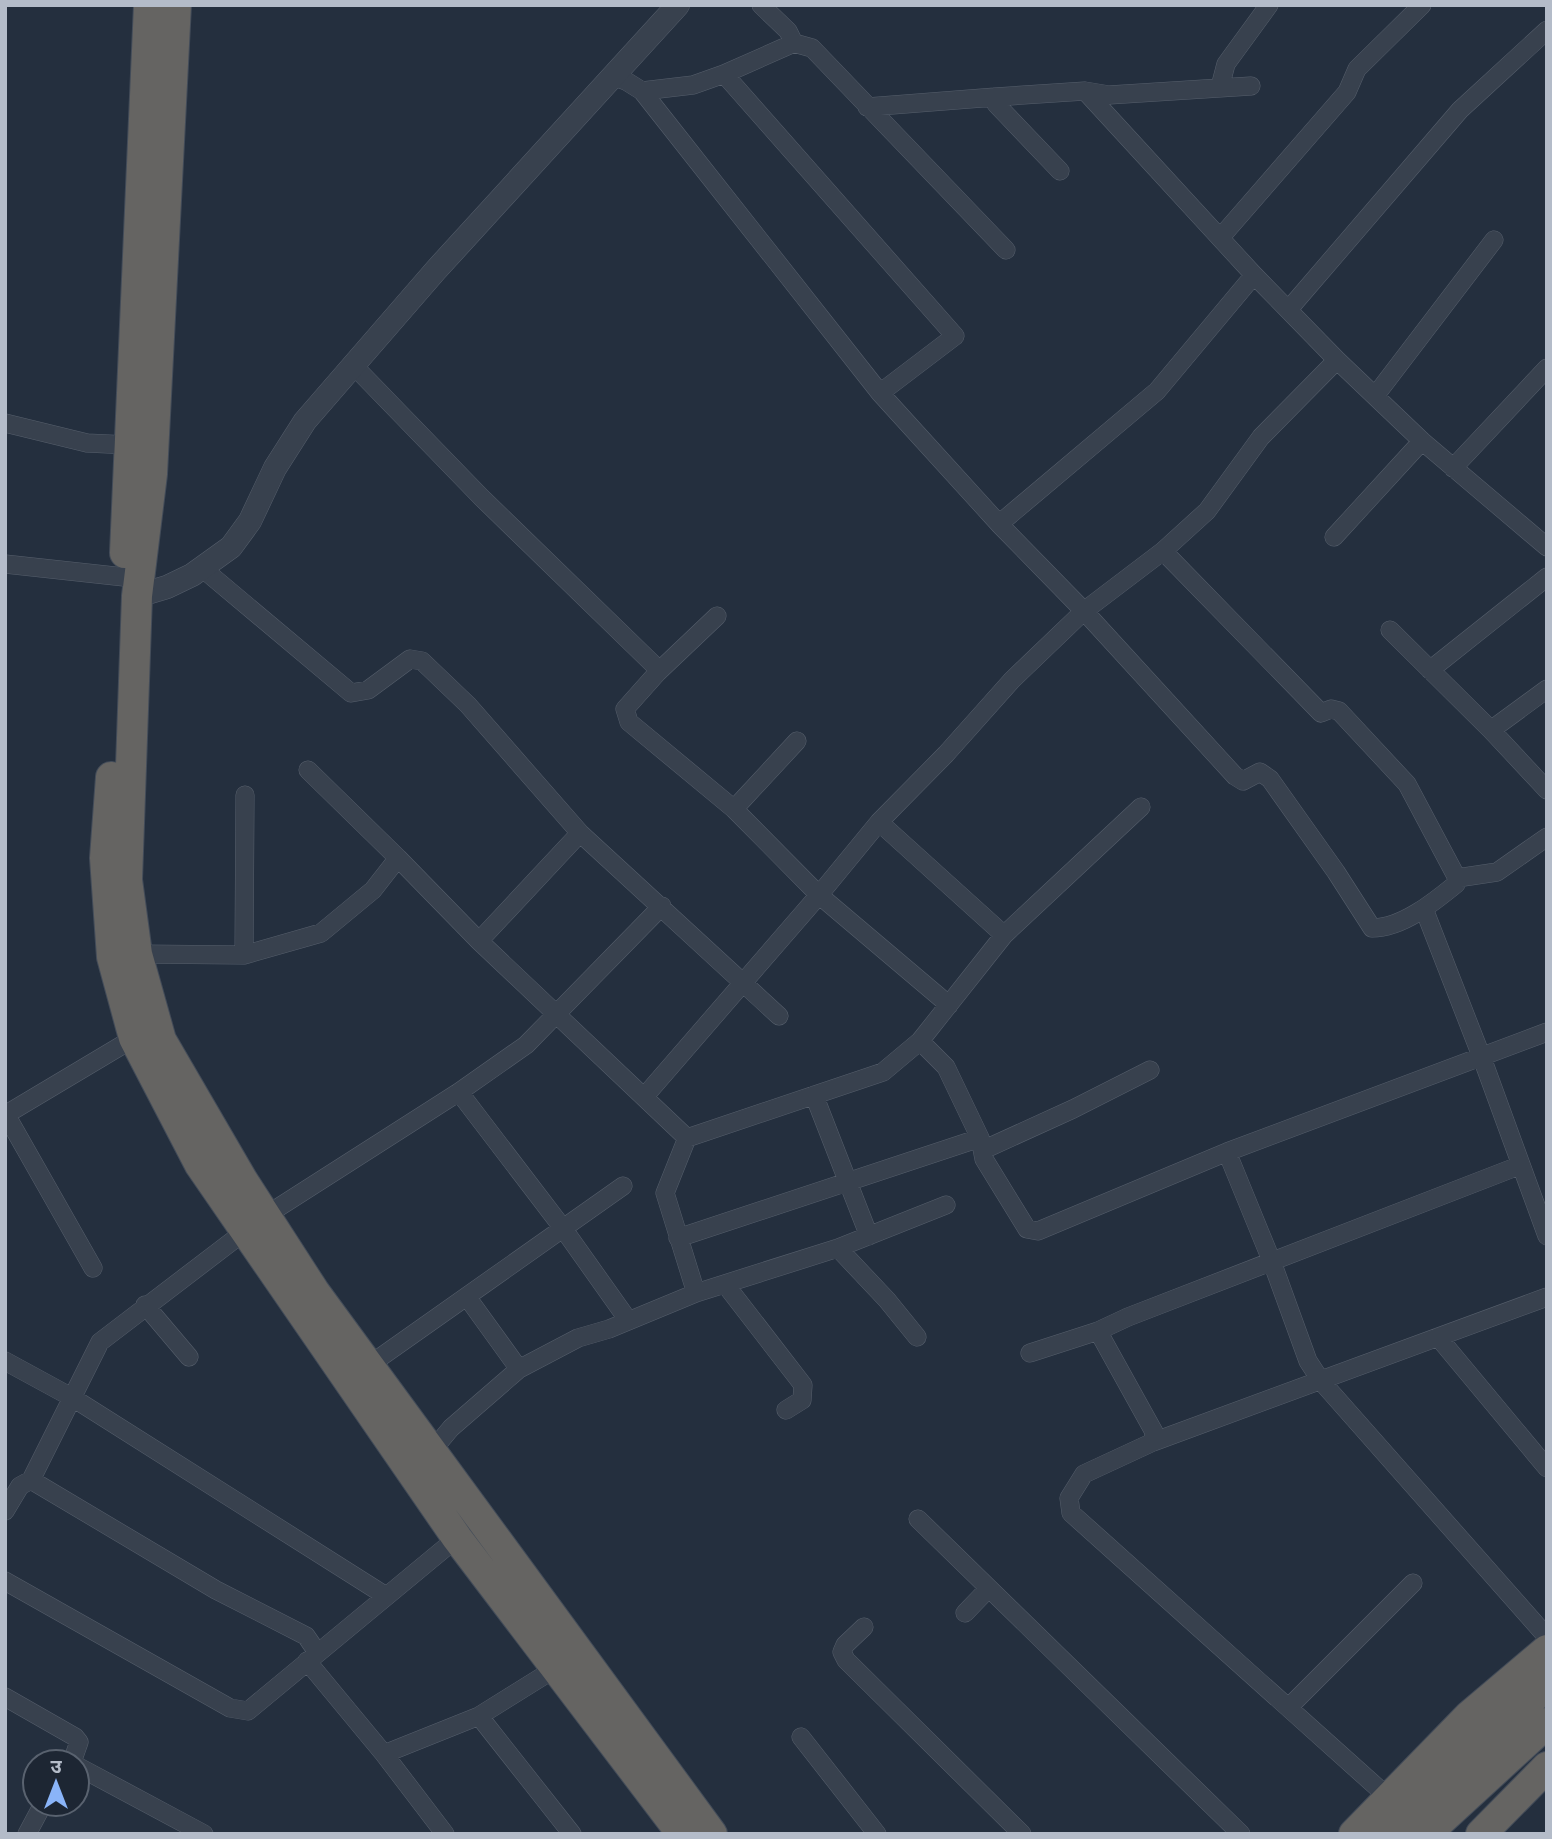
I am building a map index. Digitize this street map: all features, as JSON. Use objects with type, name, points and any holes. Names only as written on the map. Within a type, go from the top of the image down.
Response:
[{"type":"highway","points":[[149,5],[129,445],[131,586],[127,880],[137,954],[161,1040],[255,1223],[441,1490],[712,1834]]},
{"type":"highway","points":[[176,5],[152,474],[131,586],[105,858],[112,957],[134,1038],[200,1165],[314,1291],[431,1452],[457,1538],[682,1834]]},
{"type":"highway","points":[[1354,1834],[1469,1716],[1547,1650]]},
{"type":"highway","points":[[1391,1834],[1481,1744],[1547,1685]]},
{"type":"highway","points":[[1426,1834],[1547,1723]]},
{"type":"highway","points":[[1481,1834],[1547,1767]]},
{"type":"street","points":[[5,564],[131,586],[167,587],[192,575],[231,547],[250,521],[275,468],[305,421],[678,5]]},
{"type":"street","points":[[761,5],[788,31],[794,43]]},
{"type":"street","points":[[1220,87],[1226,64],[1269,5]]},
{"type":"street","points":[[1220,238],[1347,92],[1357,69],[1422,5]]},
{"type":"street","points":[[1289,309],[1460,110],[1547,30]]},
{"type":"street","points":[[642,91],[693,85],[794,43],[811,48],[1006,250]]},
{"type":"street","points":[[724,74],[955,336],[880,393]]},
{"type":"street","points":[[612,76],[642,91],[880,393],[999,524],[1084,611],[1236,776],[1243,781],[1260,772],[1269,779],[1336,872],[1372,928],[1381,928],[1424,909],[1456,884],[1457,878],[1407,784],[1339,711],[1331,709],[1321,713],[1163,551]]},
{"type":"street","points":[[867,107],[1085,91],[1109,95],[1251,86]]},
{"type":"street","points":[[1085,91],[1254,275],[1337,360],[1422,441],[1547,547]]},
{"type":"street","points":[[995,97],[996,104],[1060,172]]},
{"type":"street","points":[[1375,396],[1494,240]]},
{"type":"street","points":[[999,524],[1157,391],[1254,275]]},
{"type":"street","points":[[644,1097],[819,895],[878,822],[946,754],[1012,680],[1084,611],[1163,551],[1207,511],[1261,437],[1337,360]]},
{"type":"street","points":[[354,366],[481,497],[658,672]]},
{"type":"street","points":[[1453,468],[1547,368]]},
{"type":"street","points":[[5,424],[87,443],[129,445]]},
{"type":"street","points":[[1334,537],[1422,441]]},
{"type":"street","points":[[202,568],[351,693],[368,690],[410,659],[422,661],[468,705],[580,833],[779,1016]]},
{"type":"street","points":[[1430,670],[1547,577]]},
{"type":"street","points":[[717,615],[658,672],[625,709],[629,722],[734,809],[819,895],[948,1005]]},
{"type":"street","points":[[1390,630],[1547,790]]},
{"type":"street","points":[[1491,730],[1547,689]]},
{"type":"street","points":[[734,809],[797,741]]},
{"type":"street","points":[[308,770],[479,941],[687,1138]]},
{"type":"street","points":[[244,955],[246,795]]},
{"type":"street","points":[[696,1293],[665,1193],[687,1138],[883,1072],[920,1041],[1004,935],[1141,807]]},
{"type":"street","points":[[878,822],[1004,935]]},
{"type":"street","points":[[479,941],[580,833]]},
{"type":"street","points":[[1457,878],[1497,872],[1547,836]]},
{"type":"street","points":[[137,954],[244,955],[321,933],[373,890],[398,858]]},
{"type":"street","points":[[5,1511],[19,1481],[73,1398],[100,1342],[255,1223],[459,1092],[526,1045],[662,906]]},
{"type":"street","points":[[1424,909],[1547,1236]]},
{"type":"street","points":[[920,1041],[946,1067],[981,1144],[984,1159],[1027,1229],[1038,1231],[1227,1152],[1547,1032]]},
{"type":"street","points":[[93,1268],[6,1114],[134,1038]]},
{"type":"street","points":[[678,1238],[981,1144],[1073,1109],[1150,1070]]},
{"type":"street","points":[[459,1092],[562,1227],[628,1320]]},
{"type":"street","points":[[814,1095],[869,1236]]},
{"type":"street","points":[[1227,1152],[1272,1262],[1308,1361],[1321,1381],[1547,1637]]},
{"type":"street","points":[[1030,1353],[1098,1331],[1521,1165]]},
{"type":"street","points":[[368,1366],[623,1186]]},
{"type":"street","points":[[431,1452],[450,1428],[519,1369],[578,1338],[609,1329],[696,1293],[838,1248],[946,1205]]},
{"type":"street","points":[[838,1248],[917,1337]]},
{"type":"street","points":[[725,1284],[803,1385],[802,1400],[786,1410]]},
{"type":"street","points":[[467,1297],[519,1369]]},
{"type":"street","points":[[1389,1798],[1071,1513],[1069,1498],[1084,1474],[1153,1442],[1547,1297]]},
{"type":"street","points":[[145,1305],[189,1357]]},
{"type":"street","points":[[1098,1331],[1154,1432],[1153,1442]]},
{"type":"street","points":[[1438,1336],[1547,1468]]},
{"type":"street","points":[[5,1361],[73,1398],[386,1596]]},
{"type":"street","points":[[19,1481],[216,1590],[306,1636],[312,1656],[445,1834]]},
{"type":"street","points":[[918,1519],[1241,1834]]},
{"type":"street","points":[[5,1581],[230,1708],[248,1711],[457,1538]]},
{"type":"street","points":[[1289,1707],[1413,1583]]},
{"type":"street","points":[[965,1613],[989,1588]]},
{"type":"street","points":[[864,1627],[845,1645],[842,1652],[846,1660],[1021,1834]]},
{"type":"street","points":[[384,1754],[479,1716],[556,1668]]},
{"type":"street","points":[[5,1697],[75,1737],[79,1742],[77,1748]]},
{"type":"street","points":[[479,1716],[572,1834]]},
{"type":"street","points":[[801,1737],[877,1834]]},
{"type":"street","points":[[91,1773],[204,1834]]},
{"type":"street","points":[[27,1834],[36,1818]]}]
